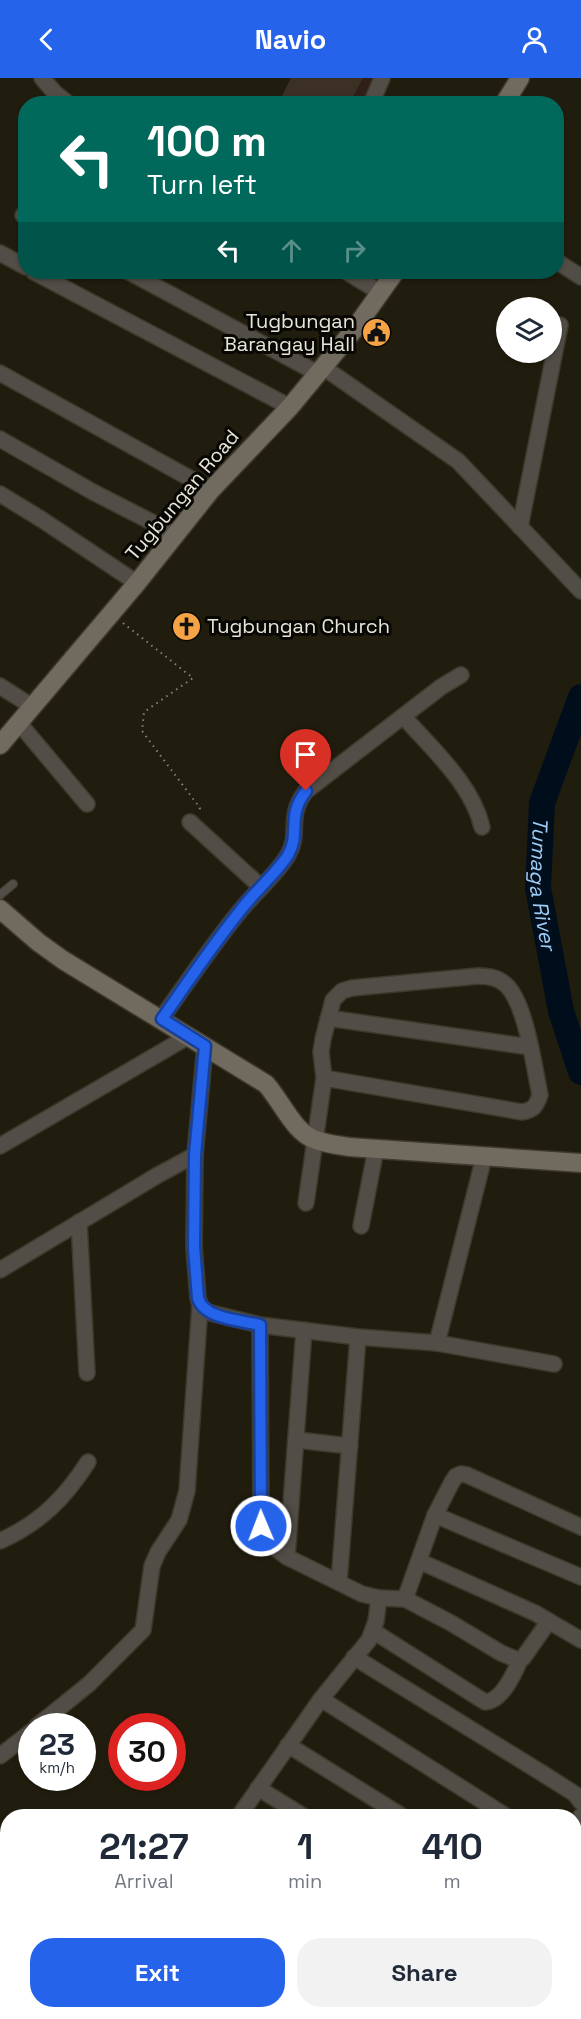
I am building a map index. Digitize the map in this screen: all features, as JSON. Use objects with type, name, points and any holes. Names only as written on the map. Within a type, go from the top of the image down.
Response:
[{"type":"main road","points":[[509,96],[520,78]]},
{"type":"main road","name":"Tugbungan Road","points":[[0,745],[137,583],[211,490],[290,407],[353,331],[390,279]]},
{"type":"main road","points":[[0,909],[63,960],[266,1084],[277,1096],[298,1129],[315,1140],[349,1147],[581,1164]]},
{"type":"street","points":[[42,78],[59,96]]},
{"type":"street","points":[[374,96],[382,78]]},
{"type":"street","points":[[0,253],[18,263]]},
{"type":"street","points":[[564,266],[581,277]]},
{"type":"street","points":[[47,279],[290,407]]},
{"type":"street","points":[[143,279],[320,370],[458,461],[581,591]]},
{"type":"street","points":[[358,279],[381,293]]},
{"type":"street","points":[[520,527],[552,363]]},
{"type":"street","points":[[0,373],[211,490]]},
{"type":"street","points":[[0,439],[93,492],[176,534]]},
{"type":"street","points":[[0,494],[137,583]]},
{"type":"street","points":[[162,1019],[238,912],[287,857],[294,838],[295,810],[298,801],[306,791],[441,687],[461,675]]},
{"type":"street","points":[[0,686],[33,707]]},
{"type":"street","points":[[403,716],[468,792],[478,810],[482,827]]},
{"type":"street","points":[[19,723],[87,804]]},
{"type":"street","points":[[190,822],[260,886]]},
{"type":"street","points":[[306,1203],[324,1078],[321,1053],[333,1000],[342,991],[352,988],[490,976],[499,979],[511,990],[519,1005],[540,1095],[537,1105],[531,1111],[522,1112],[324,1078]]},
{"type":"street","points":[[328,1018],[530,1047]]},
{"type":"street","points":[[0,1146],[189,1036]]},
{"type":"street","points":[[53,1713],[89,1684],[140,1636],[146,1625],[152,1566],[158,1552],[179,1521],[187,1491],[200,1305],[194,1247],[195,1155],[205,1046]]},
{"type":"street","points":[[360,1226],[376,1149]]},
{"type":"street","points":[[0,1270],[195,1155]]},
{"type":"street","points":[[437,1343],[484,1157]]},
{"type":"street","points":[[79,1222],[87,1373]]},
{"type":"street","points":[[200,1305],[207,1312],[260,1325],[358,1337],[437,1343],[554,1364]]},
{"type":"street","points":[[260,1325],[261,1526],[265,1538],[287,1557],[362,1594],[379,1598],[405,1599],[501,1653],[520,1660]]},
{"type":"street","points":[[287,1557],[304,1330]]},
{"type":"street","points":[[339,1582],[358,1337]]},
{"type":"street","points":[[297,1440],[350,1446]]},
{"type":"street","points":[[0,1541],[20,1532],[51,1509],[72,1488],[88,1462]]},
{"type":"street","points":[[405,1599],[435,1515],[452,1482],[461,1473],[581,1527]]},
{"type":"street","points":[[435,1515],[581,1577]]},
{"type":"street","points":[[419,1561],[549,1621],[581,1640]]},
{"type":"street","points":[[244,1809],[321,1698],[369,1640],[373,1631],[379,1598]]},
{"type":"street","points":[[373,1631],[485,1702],[491,1702],[514,1673],[520,1660],[549,1621]]},
{"type":"street","points":[[354,1657],[555,1781],[575,1794],[581,1802]]},
{"type":"street","points":[[321,1698],[495,1809]]},
{"type":"street","points":[[0,1756],[18,1742]]},
{"type":"street","points":[[288,1745],[391,1809]]},
{"type":"street","points":[[258,1788],[292,1809]]},
{"type":"lane","points":[[0,895],[13,884]]},
{"type":"path","points":[[111,614],[193,678],[144,712],[142,731],[200,808],[190,822]]},
{"type":"shaded area","points":[[310,78],[384,78],[375,96],[300,96]]},
{"type":"building","points":[[291,78],[363,78],[353,96],[282,96]]},
{"type":"building","name":"Tugbungan Barangay Hall","points":[[376,318],[390,329],[377,345],[364,335]]},
{"type":"waterway","name":"Tumaga River","points":[[581,697],[542,803],[538,888],[561,1011],[581,1072]]},
{"type":"place","name":"Tugbungan Barangay Hall","points":[[376,332]]},
{"type":"place","name":"Tugbungan Church","points":[[186,626]]},
{"type":"route","points":[[261,1526],[260,1325],[207,1312],[200,1305],[194,1247],[195,1155],[205,1046],[162,1019],[238,912],[287,857],[294,838],[295,810],[298,801],[306,791]]}]
